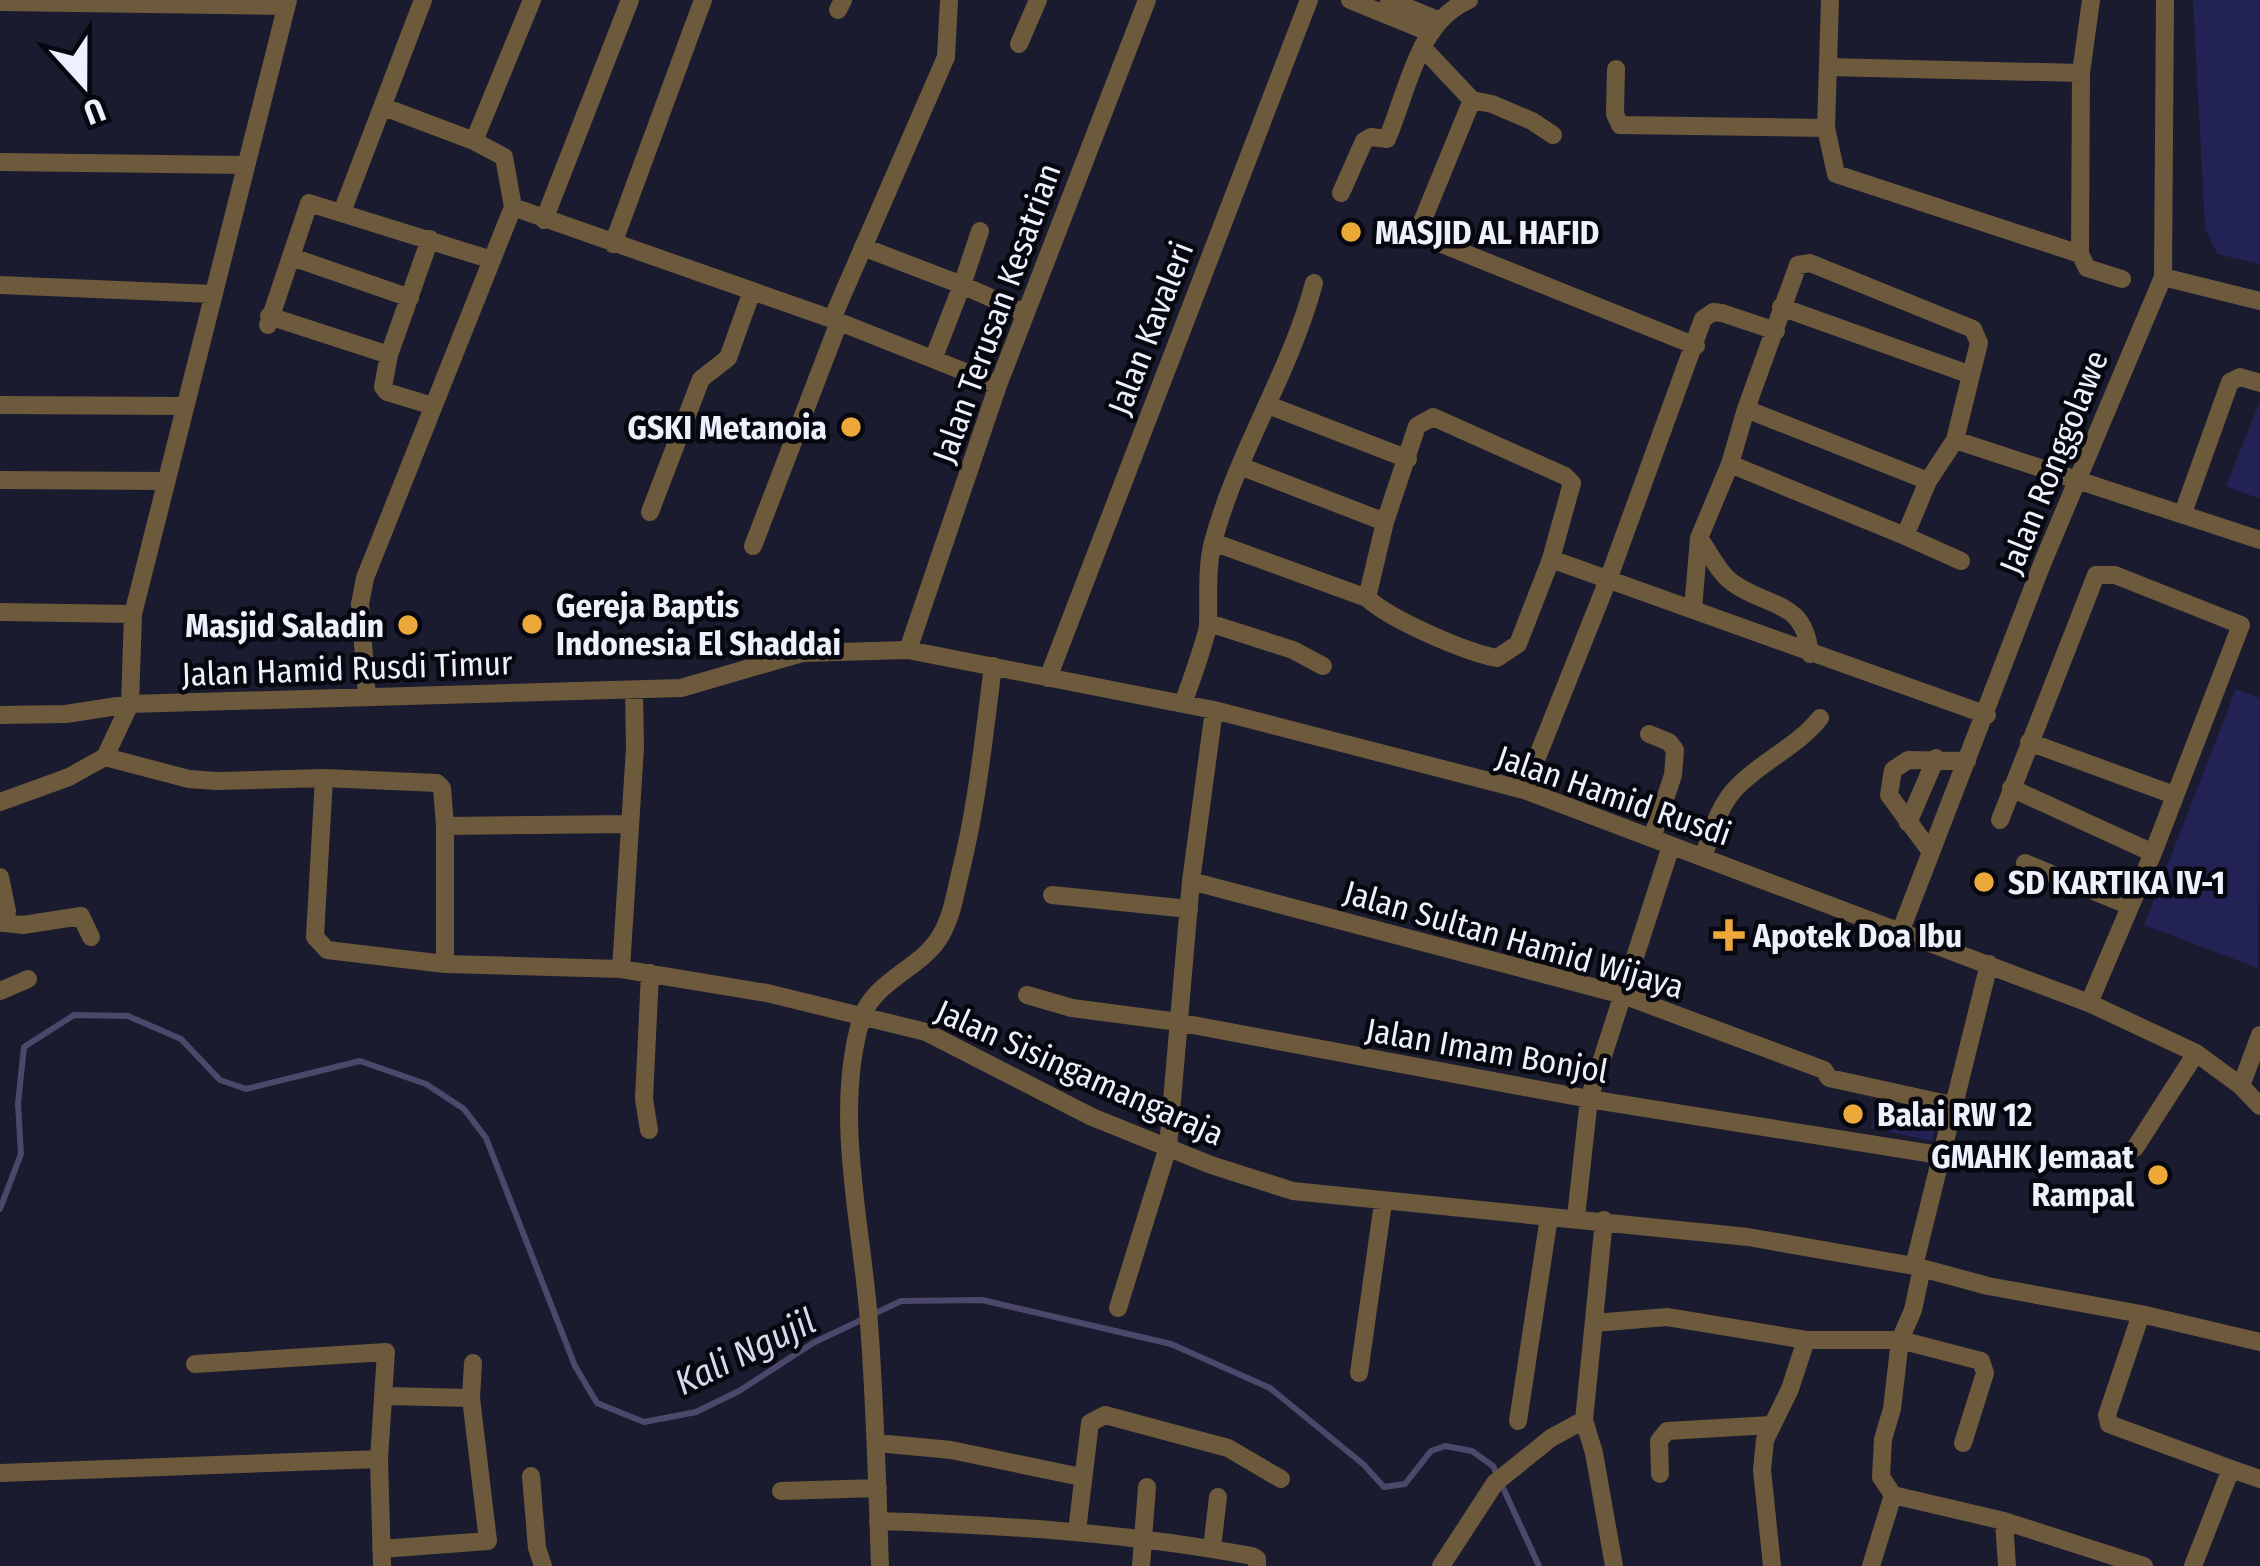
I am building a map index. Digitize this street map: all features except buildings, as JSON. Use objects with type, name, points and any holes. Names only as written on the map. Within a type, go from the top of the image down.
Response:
[{"type":"street","points":[[342,212],[423,0]]},
{"type":"street","points":[[474,141],[532,0]]},
{"type":"street","points":[[544,220],[630,0]]},
{"type":"street","points":[[613,244],[703,0]]},
{"type":"street","points":[[753,546],[863,247],[946,57],[949,0]]},
{"type":"street","points":[[1019,44],[1038,0]]},
{"type":"street","name":"Jalan Terusan Kesatrian","points":[[908,650],[998,385],[1147,0]]},
{"type":"street","name":"Jalan Kavaleri","points":[[1048,678],[1309,0]]},
{"type":"street","points":[[1350,0],[1445,18]]},
{"type":"street","points":[[1389,0],[1445,18]]},
{"type":"street","points":[[1830,0],[1826,128],[1832,168],[1843,178],[2080,254]]},
{"type":"street","points":[[2091,0],[2081,73],[2080,254],[2086,268],[2122,279]]},
{"type":"street","name":"Jalan Ronggolawe","points":[[1901,930],[2076,481],[2163,278],[2165,0]]},
{"type":"street","points":[[0,2],[287,3],[133,614],[130,704],[105,757],[69,777],[0,802]]},
{"type":"street","points":[[1445,18],[1472,100],[1420,227],[1422,236],[1696,346]]},
{"type":"street","points":[[1341,193],[1364,141],[1387,139],[1445,18]]},
{"type":"street","points":[[1828,67],[2081,73]]},
{"type":"street","points":[[1616,69],[1615,115],[1620,125],[1826,128]]},
{"type":"street","points":[[1472,100],[1532,121],[1553,135]]},
{"type":"street","points":[[367,697],[362,591],[513,207],[506,160],[474,141],[383,107]]},
{"type":"street","points":[[0,162],[246,165]]},
{"type":"street","points":[[389,355],[268,321],[309,203],[489,260]]},
{"type":"street","points":[[513,207],[752,290],[998,385]]},
{"type":"street","points":[[934,357],[980,231]]},
{"type":"street","points":[[430,239],[389,355],[383,387],[433,406]]},
{"type":"street","points":[[863,247],[1025,313]]},
{"type":"street","points":[[292,257],[410,298]]},
{"type":"street","points":[[1693,609],[1700,538],[1730,464],[1794,269],[1810,262],[1973,329],[1979,343],[1955,440],[1928,481],[1905,536]]},
{"type":"street","points":[[2163,278],[2260,301]]},
{"type":"street","points":[[1184,704],[1209,623],[1206,604],[1214,542],[1240,466],[1293,350],[1314,284]]},
{"type":"street","points":[[0,285],[213,294]]},
{"type":"street","points":[[650,512],[701,379],[728,358],[752,290]]},
{"type":"street","points":[[1781,307],[1971,375]]},
{"type":"street","points":[[1524,790],[1609,580],[1703,319],[1712,312],[1776,331]]},
{"type":"street","points":[[2183,513],[2230,382],[2240,377],[2260,382]]},
{"type":"street","points":[[0,405],[185,406]]},
{"type":"street","points":[[1268,405],[1408,459]]},
{"type":"street","points":[[1746,409],[1928,481]]},
{"type":"street","points":[[1214,542],[1366,598],[1395,618],[1498,658],[1517,644],[1551,559],[1571,482],[1433,417],[1417,426],[1384,522],[1366,598]]},
{"type":"street","points":[[1955,440],[2260,540]]},
{"type":"street","points":[[1730,464],[1961,561]]},
{"type":"street","points":[[1240,466],[1384,522]]},
{"type":"street","points":[[0,480],[166,481]]},
{"type":"street","points":[[1700,538],[1732,583],[1794,612],[1808,636],[1810,654]]},
{"type":"street","points":[[1551,559],[1587,568],[1810,654],[1987,715]]},
{"type":"street","points":[[2000,820],[2096,575],[2115,575],[2250,628],[2174,795],[2089,1003]]},
{"type":"street","points":[[0,612],[133,614]]},
{"type":"street","points":[[1209,623],[1293,650],[1323,666]]},
{"type":"street","name":"Jalan Hamid Rusdi","points":[[908,650],[1214,710],[1524,790],[2089,1003],[2196,1053],[2260,1106]]},
{"type":"street","name":"Jalan Hamid Rusdi Timur","points":[[0,715],[66,714],[130,704],[681,688],[802,653],[908,650]]},
{"type":"street","points":[[880,1566],[872,1360],[853,1169],[851,1096],[862,1016],[880,990],[940,938],[950,916],[969,845],[993,667]]},
{"type":"street","points":[[622,969],[634,690]]},
{"type":"street","points":[[1118,1308],[1168,1147],[1191,881],[1214,710]]},
{"type":"street","points":[[1703,857],[1720,811],[1736,788],[1798,742],[1820,718]]},
{"type":"street","points":[[1576,1217],[1589,1099],[1623,994],[1673,775],[1676,750],[1648,734]]},
{"type":"street","points":[[2029,742],[2174,795]]},
{"type":"street","points":[[105,757],[203,780],[437,783],[442,788],[445,826],[445,964]]},
{"type":"street","points":[[1908,823],[1936,758]]},
{"type":"street","points":[[1931,852],[1889,795],[1893,770],[1907,760],[1967,761]]},
{"type":"street","name":"Jalan Sisingamangaraja","points":[[324,778],[315,938],[319,945],[337,952],[445,964],[622,969],[767,992],[926,1033],[1092,1117],[1211,1165],[1293,1191],[1748,1237],[1918,1267],[2260,1342]]},
{"type":"street","points":[[2012,788],[2153,853]]},
{"type":"street","points":[[445,826],[630,824]]},
{"type":"street","points":[[2025,863],[2130,906]]},
{"type":"street","points":[[0,877],[7,911],[3,923],[23,925],[81,916],[92,938]]},
{"type":"street","name":"Jalan Sultan Hamid Wijaya","points":[[1191,881],[1623,994],[1824,1070],[1829,1078],[1952,1105]]},
{"type":"street","points":[[1052,895],[1189,909]]},
{"type":"street","points":[[1871,1566],[1892,1495],[1880,1461],[1900,1340],[1913,1310],[1939,1155],[1989,964]]},
{"type":"street","points":[[649,1130],[644,1099],[650,973]]},
{"type":"street","points":[[0,991],[28,979]]},
{"type":"street","name":"Jalan Imam Bonjol","points":[[1027,995],[1072,1007],[1589,1099],[1939,1155]]},
{"type":"street","points":[[2241,1086],[2260,1035]]},
{"type":"street","points":[[2134,1148],[2196,1053]]},
{"type":"street","points":[[1359,1373],[1383,1203]]},
{"type":"street","points":[[1518,1421],[1549,1216]]},
{"type":"street","points":[[1604,1220],[1583,1420],[1598,1472],[1614,1566]]},
{"type":"street","points":[[2141,1314],[2107,1415],[2109,1424],[2260,1479]]},
{"type":"street","points":[[1594,1323],[1667,1317],[1806,1340],[1900,1340],[1981,1361],[1984,1366],[1963,1443]]},
{"type":"street","points":[[1772,1566],[1762,1470],[1771,1425],[1790,1389],[1806,1340]]},
{"type":"street","points":[[195,1364],[384,1351],[388,1355],[380,1459],[381,1558],[488,1540],[471,1398],[473,1363]]},
{"type":"street","points":[[386,1396],[471,1398]]},
{"type":"street","points":[[1077,1531],[1090,1423],[1113,1414],[1228,1448],[1281,1479]]},
{"type":"street","points":[[1442,1566],[1502,1479],[1551,1438],[1583,1420]]},
{"type":"street","points":[[1660,1474],[1659,1441],[1666,1431],[1771,1425]]},
{"type":"street","points":[[877,1443],[951,1450],[1082,1477]]},
{"type":"street","points":[[0,1473],[380,1459]]},
{"type":"street","points":[[2193,1566],[2231,1469]]},
{"type":"street","points":[[531,1476],[543,1566]]},
{"type":"street","points":[[1141,1566],[1147,1487]]},
{"type":"street","points":[[781,1491],[878,1488]]},
{"type":"street","points":[[1892,1495],[2004,1521],[2144,1566]]},
{"type":"street","points":[[1212,1548],[1218,1497]]},
{"type":"street","points":[[878,1521],[1077,1531],[1212,1548],[1254,1557],[1256,1566]]},
{"type":"street","points":[[2004,1521],[2007,1566]]},
{"type":"shaded area","points":[[2193,0],[2260,0],[2260,264],[2217,254],[2205,228]]},
{"type":"shaded area","points":[[2260,401],[2260,499],[2226,486]]},
{"type":"shaded area","points":[[2236,689],[2260,698],[2258,968],[2144,925]]},
{"type":"shaded area","points":[[1876,1103],[1938,1116],[1932,1141],[1871,1128]]},
{"type":"waterway","name":"Kali Ngujil","points":[[0,1209],[21,1154],[18,1104],[24,1047],[74,1015],[128,1016],[181,1039],[220,1080],[246,1089],[360,1061],[426,1084],[464,1109],[486,1138],[575,1366],[597,1403],[644,1422],[696,1412],[739,1391],[813,1343],[901,1301],[982,1300],[1171,1344],[1270,1388],[1384,1487],[1405,1484],[1431,1451],[1445,1446],[1472,1451],[1493,1466],[1539,1566]]},
{"type":"place","name":"MASJID AL HAFID","points":[[1351,232]]},
{"type":"place","name":"GSKI Metanoia","points":[[851,427]]},
{"type":"place","name":"Gereja Baptis Indonesia El Shaddai","points":[[532,624]]},
{"type":"place","name":"Masjid Saladin","points":[[408,625]]},
{"type":"place","name":"SD KARTIKA IV-1","points":[[1984,882]]},
{"type":"place","name":"Apotek Doa Ibu","points":[[1729,935]]},
{"type":"place","name":"Balai RW 12","points":[[1853,1114]]},
{"type":"place","name":"GMAHK Jemaat Rampal","points":[[2158,1175]]}]
